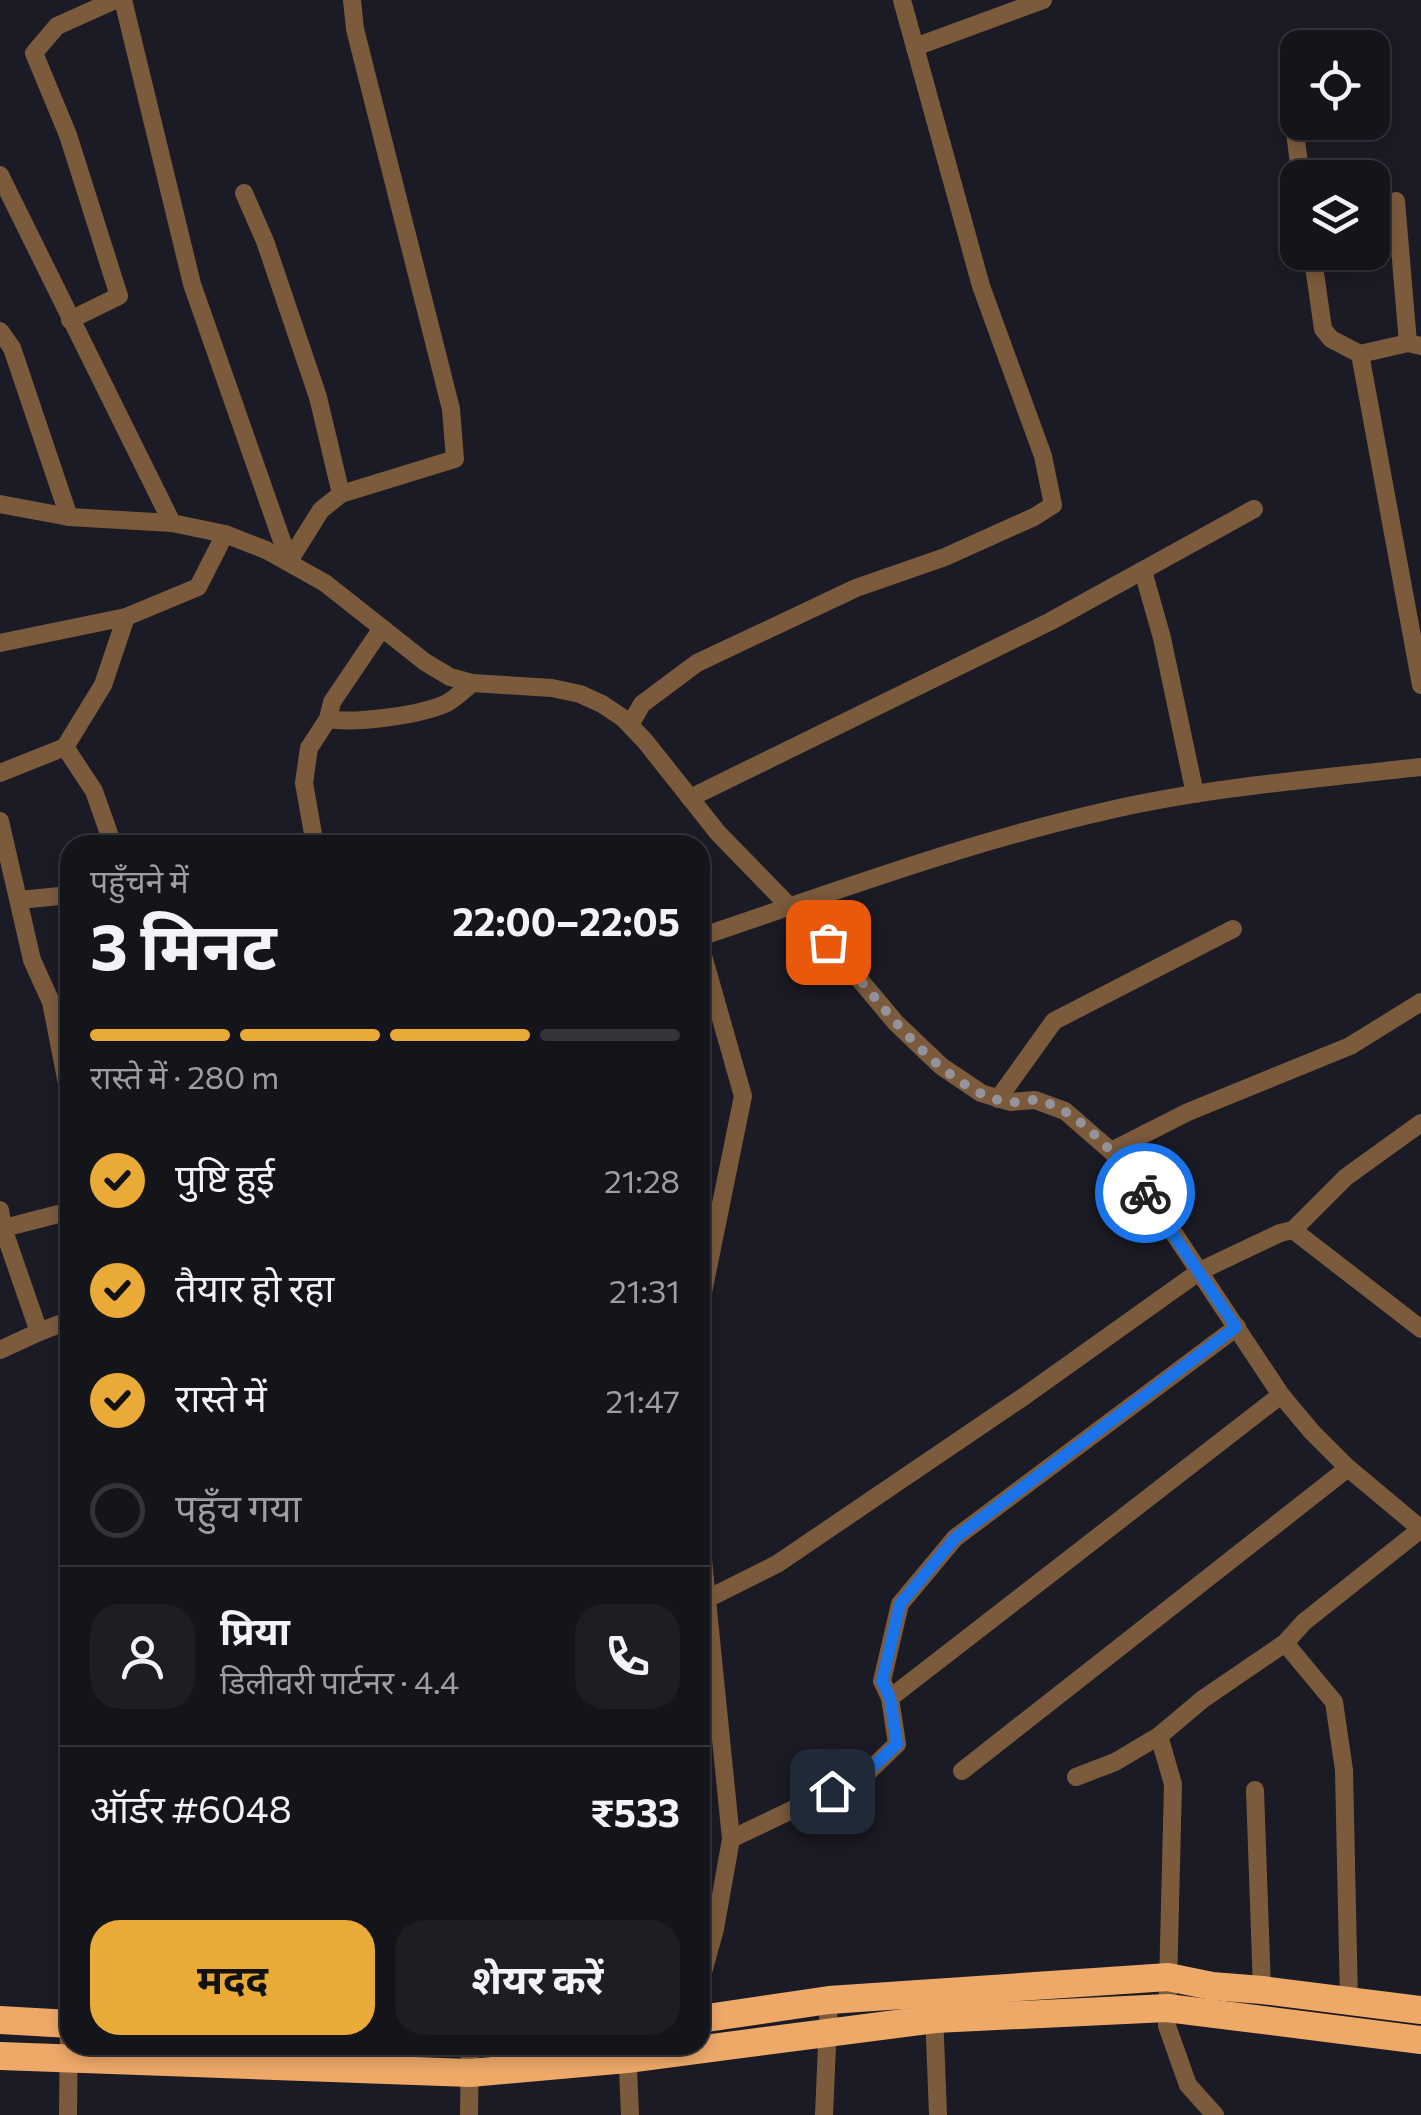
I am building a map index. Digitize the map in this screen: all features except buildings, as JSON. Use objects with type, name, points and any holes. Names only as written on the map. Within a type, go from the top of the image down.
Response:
[{"type":"highway","points":[[710,2043],[828,2031],[934,2006],[1168,1977],[1212,1986],[1421,2010]]},
{"type":"highway","points":[[710,2018],[829,2000],[934,2006],[1167,2008],[1421,2040]]},
{"type":"highway","points":[[0,2020],[60,2023]]},
{"type":"highway","points":[[0,2056],[68,2060],[470,2059],[560,2055]]},
{"type":"street","points":[[70,320],[119,296],[68,134],[34,53],[57,26],[119,0],[192,284],[289,562]]},
{"type":"street","points":[[289,562],[321,510],[342,494],[455,459],[452,410],[355,30],[352,0]]},
{"type":"street","points":[[630,726],[642,704],[697,662],[856,588],[945,557],[1034,518],[1052,505],[1042,456],[981,286],[902,0]]},
{"type":"street","points":[[915,48],[1042,0]]},
{"type":"street","points":[[0,175],[172,523]]},
{"type":"street","points":[[244,193],[265,241],[318,397],[342,494]]},
{"type":"street","points":[[1315,270],[1323,329],[1331,340],[1360,354],[1414,345],[1396,201]]},
{"type":"street","points":[[0,331],[12,348],[69,517]]},
{"type":"street","points":[[1360,354],[1421,685]]},
{"type":"street","points":[[0,504],[69,517],[172,523],[226,534],[266,550],[325,584],[450,677],[472,683],[552,688],[602,704],[630,726],[718,832],[842,957],[918,1046],[981,1093],[1010,1102],[1034,1100],[1065,1111],[1134,1178],[1281,1394],[1348,1468],[1421,1530],[1304,1622],[1285,1642],[1202,1699],[1159,1736],[1115,1762],[1076,1777]]},
{"type":"street","points":[[690,798],[1051,622],[1254,509]]},
{"type":"street","points":[[0,642],[126,617],[198,587],[226,534]]},
{"type":"street","points":[[1143,570],[1162,638],[1195,794]]},
{"type":"street","points":[[0,773],[66,747],[103,685],[126,617]]},
{"type":"street","points":[[313,835],[304,782],[309,748],[328,720],[332,702],[382,628]]},
{"type":"street","points":[[328,720],[346,722],[432,708],[450,702],[472,683]]},
{"type":"street","points":[[66,747],[94,792],[109,835]]},
{"type":"street","points":[[710,934],[965,849],[1105,811],[1195,794],[1421,767]]},
{"type":"street","points":[[0,821],[32,960],[51,1002],[60,1048]]},
{"type":"street","points":[[19,900],[60,896]]},
{"type":"street","points":[[998,1099],[1054,1021],[1233,929]]},
{"type":"street","points":[[710,981],[743,1096],[710,1257]]},
{"type":"street","points":[[1110,1151],[1188,1112],[1350,1046],[1421,1002]]},
{"type":"street","points":[[710,1598],[778,1564],[1200,1271],[1294,1230],[1346,1177],[1421,1123]]},
{"type":"street","points":[[39,1332],[1,1222],[60,1213]]},
{"type":"street","points":[[1294,1230],[1419,1324]]},
{"type":"street","points":[[0,1350],[60,1324]]},
{"type":"street","points":[[731,1839],[865,1774],[897,1744],[890,1698],[882,1681],[900,1604],[955,1538],[1236,1327]]},
{"type":"street","points":[[890,1698],[1281,1394]]},
{"type":"street","points":[[962,1771],[1348,1468]]},
{"type":"street","points":[[710,1630],[731,1839],[710,1947]]},
{"type":"street","points":[[1285,1642],[1334,1702],[1344,1770],[1349,2001]]},
{"type":"street","points":[[1159,1736],[1173,1784],[1167,2026],[1188,2085],[1215,2115]]},
{"type":"street","points":[[1255,1790],[1262,1990]]},
{"type":"street","points":[[824,2115],[829,2000]]},
{"type":"street","points":[[934,2006],[938,2115]]},
{"type":"street","points":[[68,2055],[68,2115]]},
{"type":"street","points":[[627,2055],[630,2115]]},
{"type":"street","points":[[469,2115],[470,2059]]},
{"type":"way so far","points":[[828,942],[896,1023],[942,1066],[981,1093],[1010,1102],[1034,1100],[1065,1111],[1110,1151],[1145,1193]]},
{"type":"route","points":[[832,1791],[865,1774],[897,1744],[890,1698],[882,1681],[900,1604],[955,1538],[1236,1327],[1145,1193]]}]
